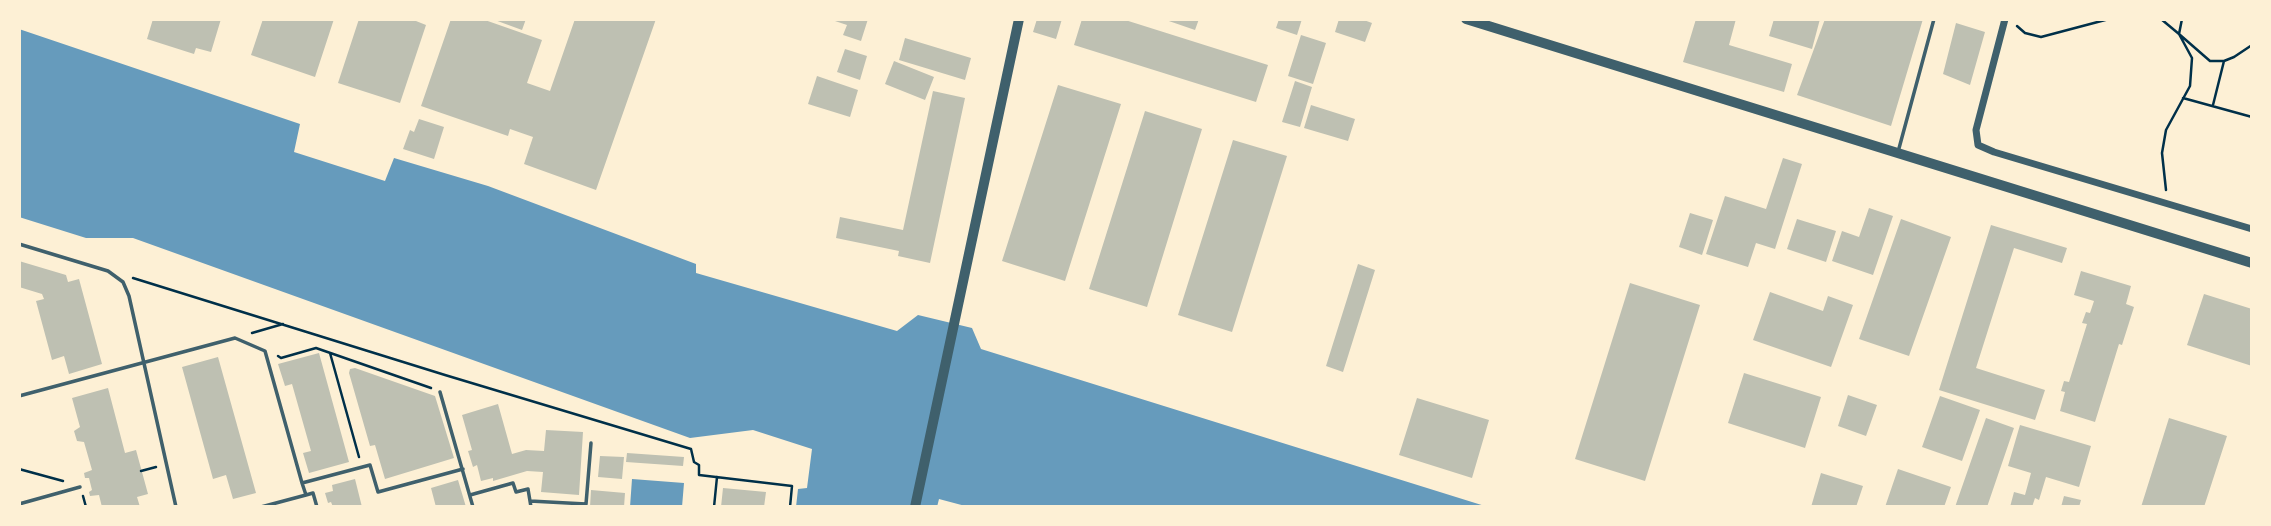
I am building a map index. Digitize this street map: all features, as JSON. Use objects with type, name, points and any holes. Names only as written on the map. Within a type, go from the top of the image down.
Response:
[{"type":"street","points":[[915,507],[1020,19]]},
{"type":"street","points":[[1466,19],[2252,263]]},
{"type":"street","points":[[2006,19],[1976,130],[1978,145],[2252,229]]},
{"type":"lane","points":[[1898,155],[1934,19]]},
{"type":"lane","points":[[19,244],[108,271],[123,282],[129,296],[176,507]]},
{"type":"lane","points":[[19,396],[235,338],[265,351],[306,495]]},
{"type":"lane","points":[[440,392],[473,507]]},
{"type":"lane","points":[[470,495],[513,483],[516,492],[527,489],[530,504],[586,504],[590,443]]},
{"type":"lane","points":[[302,483],[370,465],[378,492],[463,469]]},
{"type":"lane","points":[[19,504],[80,487]]},
{"type":"lane","points":[[261,507],[313,493],[317,507]]},
{"type":"path","points":[[2016,26],[2025,33],[2040,37],[2109,19]]},
{"type":"path","points":[[2161,19],[2210,61],[2224,61],[2252,45]]},
{"type":"path","points":[[2166,203],[2162,153],[2166,130],[2190,86],[2192,58],[2179,34],[2182,19]]},
{"type":"path","points":[[2213,106],[2224,61]]},
{"type":"path","points":[[2183,98],[2252,117]]},
{"type":"path","points":[[133,278],[691,449],[694,462],[699,465],[699,475],[792,485],[790,507]]},
{"type":"path","points":[[256,332],[283,324]]},
{"type":"path","points":[[265,351],[281,358],[316,348],[440,392]]},
{"type":"path","points":[[330,353],[361,467]]},
{"type":"path","points":[[141,471],[151,468]]},
{"type":"path","points":[[19,469],[80,487]]},
{"type":"path","points":[[714,507],[717,477]]},
{"type":"water","points":[[19,29],[300,124],[294,152],[385,181],[394,158],[488,186],[696,264],[696,273],[897,331],[918,315],[972,328],[981,349],[1488,507],[969,507],[939,499],[937,507],[796,507],[798,489],[807,488],[812,449],[753,430],[690,438],[133,238],[86,238],[19,217]]},
{"type":"water","points":[[632,479],[684,483],[682,507],[630,507]]},
{"type":"building","points":[[153,19],[221,19],[211,52],[196,48],[194,54],[147,39]]},
{"type":"building","points":[[263,19],[334,19],[315,77],[251,55]]},
{"type":"building","points":[[359,19],[411,19],[426,25],[400,103],[338,83]]},
{"type":"building","points":[[451,19],[482,19],[542,40],[527,83],[550,91],[575,19],[656,19],[596,190],[524,164],[533,137],[510,129],[508,136],[421,106]]},
{"type":"building","points":[[492,19],[526,19],[522,30]]},
{"type":"building","points":[[868,19],[861,41],[843,35],[847,25],[832,20]]},
{"type":"building","points":[[1037,19],[1062,19],[1056,39],[1033,32]]},
{"type":"building","points":[[1082,19],[1122,19],[1268,65],[1256,102],[1074,45]]},
{"type":"building","points":[[1163,19],[1199,19],[1195,30]]},
{"type":"building","points":[[1279,19],[1302,19],[1297,35],[1276,28]]},
{"type":"building","points":[[1339,19],[1361,19],[1372,23],[1365,42],[1335,32]]},
{"type":"building","points":[[1696,19],[1736,19],[1729,45],[1792,64],[1784,92],[1683,62]]},
{"type":"building","points":[[1774,19],[1820,19],[1812,49],[1769,36]]},
{"type":"building","points":[[1825,19],[1923,19],[1891,126],[1797,95]]},
{"type":"building","points":[[1956,23],[1985,32],[1970,85],[1943,74]]},
{"type":"building","points":[[1301,35],[1326,43],[1313,84],[1288,76]]},
{"type":"building","points":[[905,38],[971,58],[965,80],[899,60]]},
{"type":"building","points":[[845,49],[867,56],[860,80],[837,72]]},
{"type":"building","points":[[894,61],[934,77],[925,100],[885,84]]},
{"type":"building","points":[[817,76],[858,90],[850,117],[808,104]]},
{"type":"building","points":[[1295,81],[1312,87],[1300,127],[1282,122]]},
{"type":"building","points":[[1058,85],[1121,104],[1065,281],[1002,261]]},
{"type":"building","points":[[933,91],[965,98],[930,263],[898,256],[899,251],[836,238],[840,217],[903,230]]},
{"type":"building","points":[[1311,105],[1355,119],[1348,141],[1304,128]]},
{"type":"building","points":[[1145,111],[1202,129],[1147,307],[1089,289]]},
{"type":"building","points":[[419,119],[444,127],[434,159],[403,149],[410,130],[414,132]]},
{"type":"building","points":[[1233,140],[1287,156],[1232,332],[1178,315]]},
{"type":"building","points":[[1783,158],[1802,164],[1775,249],[1756,243],[1748,267],[1706,254],[1725,196],[1766,209]]},
{"type":"building","points":[[1869,208],[1893,216],[1873,275],[1832,261],[1842,231],[1859,237]]},
{"type":"building","points":[[1690,213],[1713,220],[1702,255],[1679,247]]},
{"type":"building","points":[[1797,219],[1836,231],[1826,262],[1787,249]]},
{"type":"building","points":[[1901,219],[1951,237],[1909,356],[1859,339]]},
{"type":"building","points":[[1991,225],[2067,248],[2062,263],[2014,248],[1976,368],[2045,390],[2035,420],[1939,390]]},
{"type":"building","points":[[19,261],[66,275],[68,282],[79,279],[102,364],[69,374],[64,356],[52,360],[36,301],[44,299],[42,294],[19,287]]},
{"type":"building","points":[[1358,264],[1375,270],[1343,372],[1326,366]]},
{"type":"building","points":[[2081,271],[2131,286],[2126,304],[2134,307],[2122,345],[2119,344],[2095,422],[2060,411],[2065,392],[2061,391],[2064,381],[2069,382],[2087,324],[2082,323],[2086,312],[2090,313],[2094,301],[2074,295]]},
{"type":"building","points":[[1630,283],[1700,305],[1645,481],[1575,459]]},
{"type":"building","points":[[1770,292],[1823,311],[1828,296],[1853,305],[1831,367],[1753,340]]},
{"type":"building","points":[[2204,294],[2252,309],[2252,366],[2187,345]]},
{"type":"building","points":[[319,353],[349,462],[309,473],[303,453],[311,451],[292,384],[285,386],[278,364]]},
{"type":"building","points":[[218,357],[256,493],[233,499],[226,475],[213,479],[182,367]]},
{"type":"building","points":[[355,368],[435,396],[454,458],[385,479],[375,445],[370,446],[349,373],[350,369]]},
{"type":"building","points":[[1744,373],[1821,397],[1805,448],[1728,423]]},
{"type":"building","points":[[108,388],[125,453],[136,450],[148,494],[137,497],[140,507],[102,507],[99,495],[90,496],[89,492],[92,490],[89,478],[85,478],[84,473],[92,470],[84,442],[77,441],[74,431],[80,427],[72,398]]},
{"type":"building","points":[[1848,395],[1877,405],[1866,436],[1838,426]]},
{"type":"building","points":[[1940,396],[1980,410],[1962,461],[1922,447]]},
{"type":"building","points":[[1417,398],[1489,420],[1472,478],[1399,455]]},
{"type":"building","points":[[498,404],[512,454],[526,450],[544,451],[546,430],[583,432],[579,495],[541,492],[543,472],[527,471],[493,481],[493,478],[481,481],[477,465],[473,467],[468,451],[472,450],[462,415]]},
{"type":"building","points":[[1986,418],[2014,428],[1987,507],[1955,507]]},
{"type":"building","points":[[2169,418],[2227,436],[2204,507],[2141,507]]},
{"type":"building","points":[[2020,425],[2091,446],[2079,487],[2046,477],[2039,500],[2035,498],[2032,507],[2010,507],[2014,492],[2025,495],[2031,473],[2008,466]]},
{"type":"building","points":[[627,453],[684,457],[683,466],[626,462]]},
{"type":"building","points":[[600,456],[624,457],[622,479],[598,477]]},
{"type":"building","points":[[1898,469],[1951,487],[1944,507],[1885,507]]},
{"type":"building","points":[[1821,473],[1863,486],[1856,507],[1811,507]]},
{"type":"building","points":[[355,479],[362,507],[333,507],[331,502],[328,503],[325,493],[333,491],[332,485]]},
{"type":"building","points":[[458,480],[466,507],[436,507],[431,488]]},
{"type":"building","points":[[723,488],[766,492],[764,507],[721,507]]},
{"type":"building","points":[[591,490],[625,493],[624,507],[590,507]]},
{"type":"building","points":[[2064,496],[2081,500],[2079,507],[2061,507]]}]
